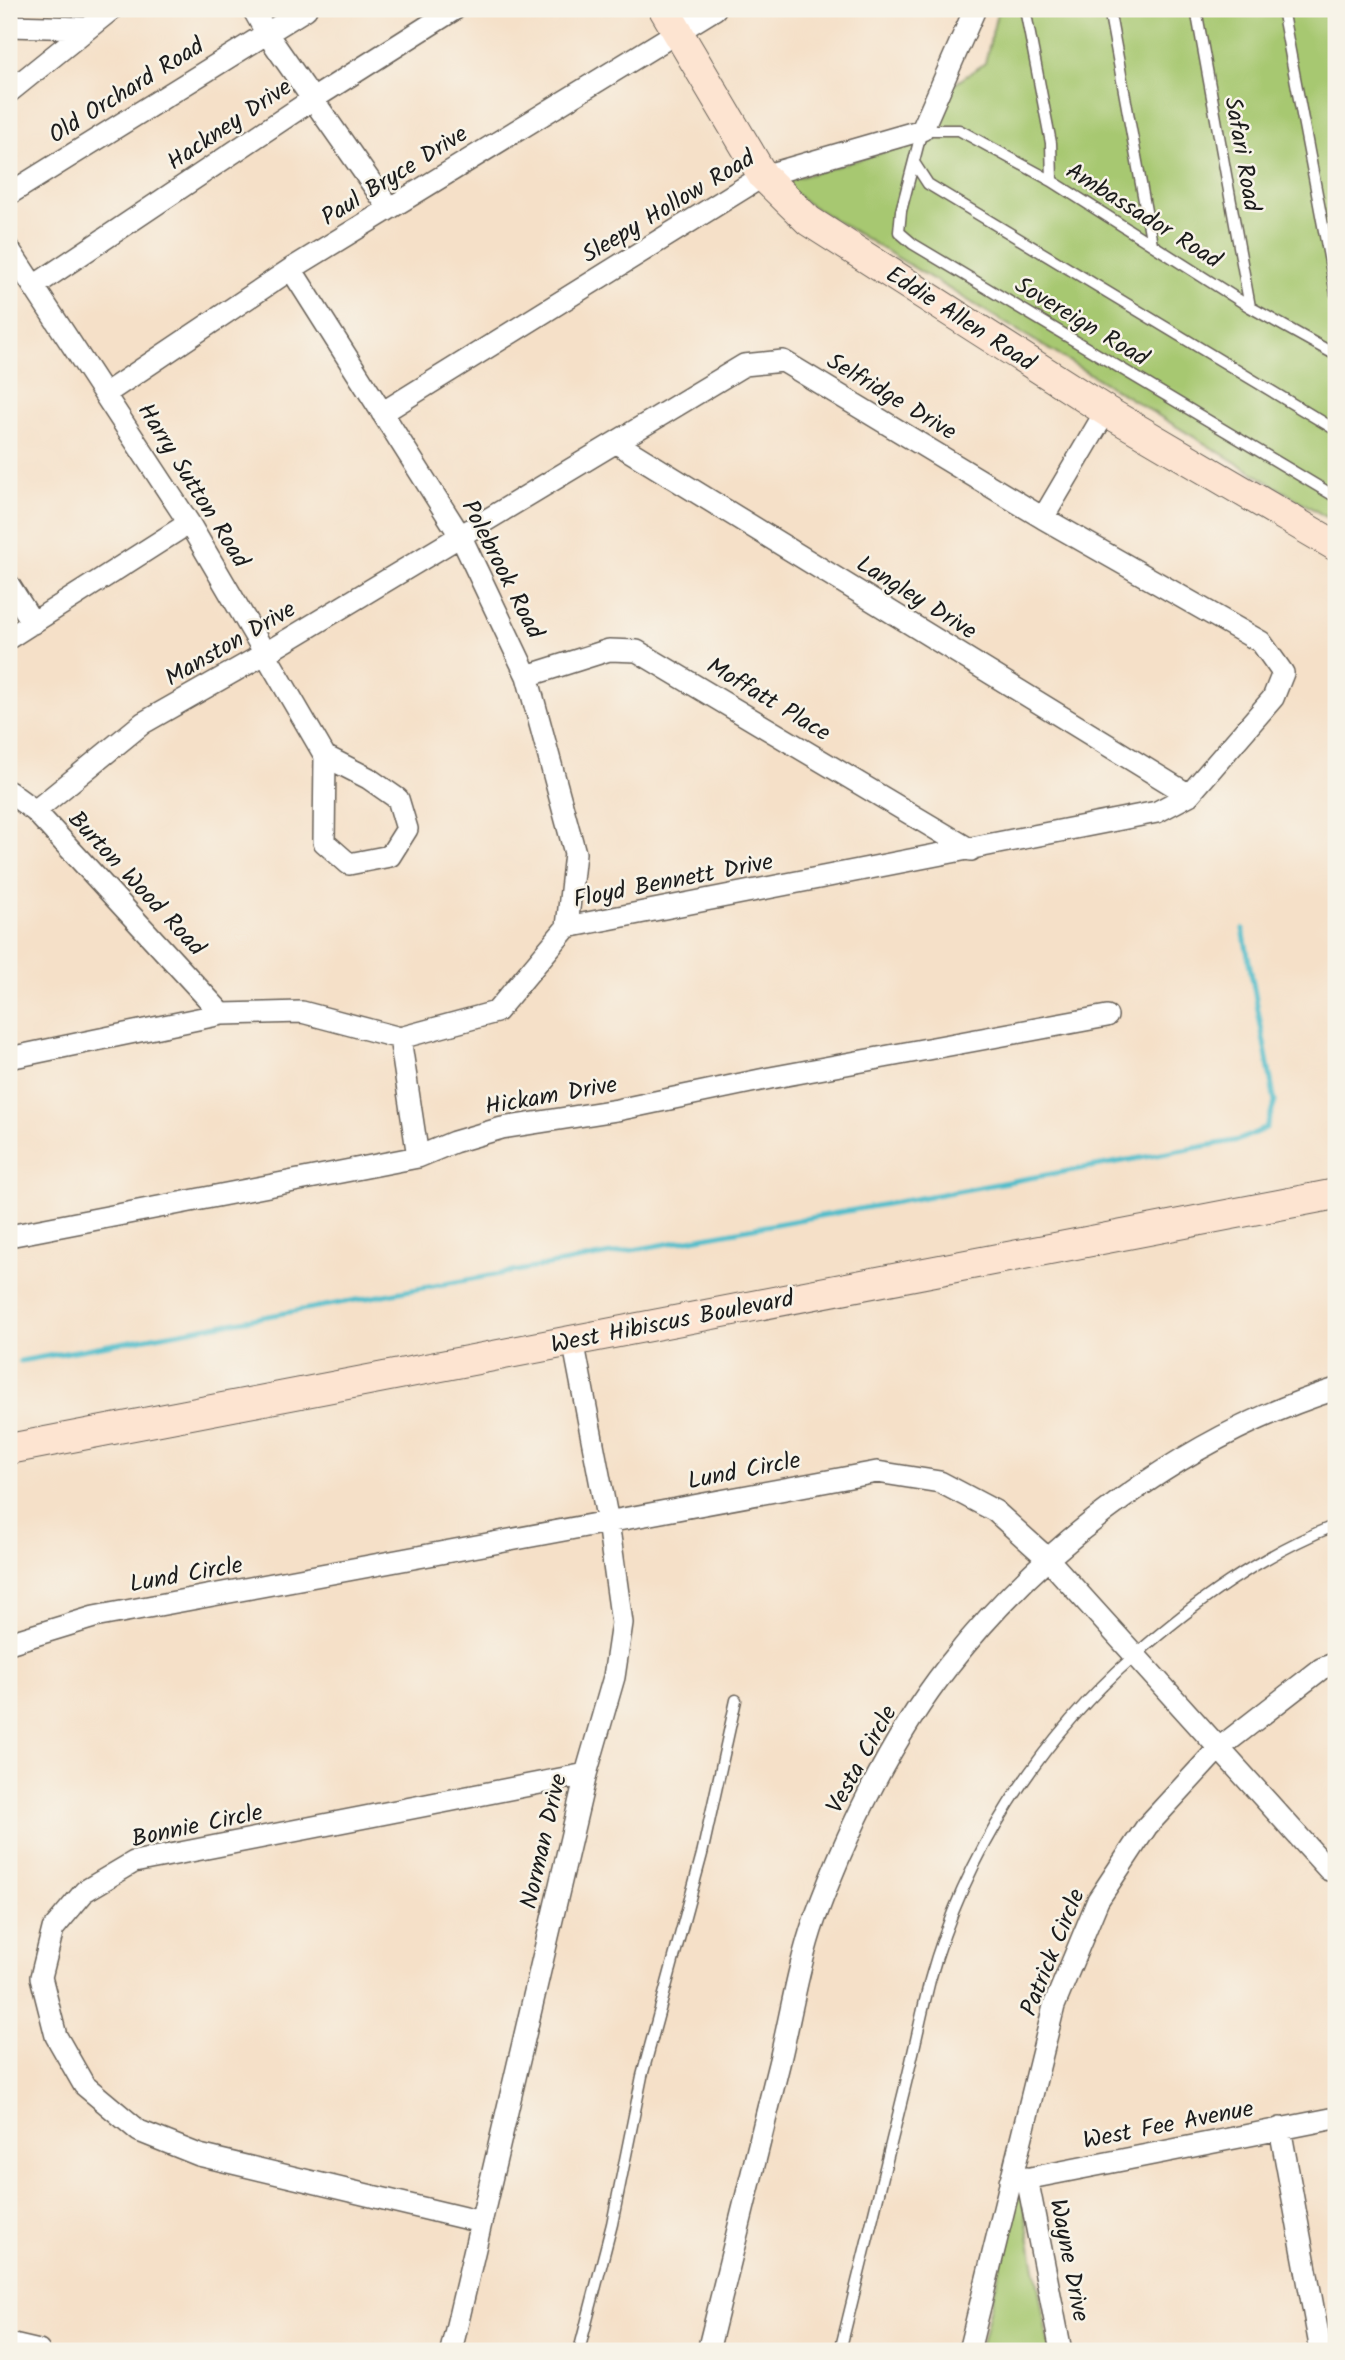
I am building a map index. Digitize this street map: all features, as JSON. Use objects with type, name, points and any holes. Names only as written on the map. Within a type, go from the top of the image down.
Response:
[{"type":"street","points":[[9,92],[85,27],[112,9]]},
{"type":"street","points":[[253,9],[267,34],[389,208]]},
{"type":"street","name":"Old Orchard Road","points":[[9,194],[306,9]]},
{"type":"street","name":"Hackney Drive","points":[[34,286],[313,99],[455,9]]},
{"type":"street","name":"Paul Bryce Drive","points":[[104,394],[671,20],[715,9]]},
{"type":"street","points":[[922,130],[975,9]]},
{"type":"street","name":"Eddie Allen Road","points":[[671,20],[763,176],[809,221],[1106,411],[1336,545]]},
{"type":"street","points":[[9,26],[85,27]]},
{"type":"street","name":"Sleepy Hollow Road","points":[[382,413],[763,176],[922,130]]},
{"type":"street","name":"Harry Sutton Road","points":[[9,249],[189,523],[325,756]]},
{"type":"street","name":"Polebrook Road","points":[[291,269],[461,537],[527,676],[575,853],[567,927]]},
{"type":"street","name":"Selfridge Drive","points":[[461,537],[744,365],[783,361],[1044,518],[1261,642],[1283,673]]},
{"type":"street","points":[[1044,518],[1106,411]]},
{"type":"street","name":"Langley Drive","points":[[618,444],[1189,795]]},
{"type":"street","points":[[9,638],[189,523]]},
{"type":"street","name":"Manston Drive","points":[[35,811],[143,723],[267,653],[461,537]]},
{"type":"street","points":[[9,584],[33,623]]},
{"type":"street","name":"Moffatt Place","points":[[527,676],[609,650],[637,651],[971,850]]},
{"type":"street","name":"Floyd Bennett Drive","points":[[400,1038],[496,1012],[567,927],[1157,812],[1189,795],[1273,698],[1283,673]]},
{"type":"street","points":[[325,756],[368,778],[398,799],[407,829],[390,856],[349,864],[324,842],[325,756]]},
{"type":"street","name":"Burton Wood Road","points":[[9,792],[35,811],[222,1014]]},
{"type":"street","points":[[9,1058],[222,1014],[302,1012],[400,1038],[418,1157]]},
{"type":"street","name":"Hickam Drive","points":[[9,1236],[418,1157],[454,1142],[502,1128],[617,1110],[770,1078],[1107,1016]]},
{"type":"street","name":"West Hibiscus Boulevard","points":[[9,1449],[1336,1194]]},
{"type":"street","name":"Norman Drive","points":[[451,2351],[586,1774],[614,1677],[622,1623],[608,1522],[573,1340]]},
{"type":"street","name":"Vesta Circle","points":[[708,2351],[814,1922],[854,1821],[896,1744],[949,1665],[1047,1558],[1167,1467],[1296,1402],[1336,1389]]},
{"type":"street","name":"Lund Circle","points":[[9,1643],[94,1617],[877,1472],[940,1482],[995,1511],[1047,1558],[1217,1749],[1329,1870],[1336,1871]]},
{"type":"street","name":"Patrick Circle","points":[[969,2351],[1019,2180],[1054,2006],[1098,1900],[1147,1826],[1217,1749],[1321,1669],[1336,1663]]},
{"type":"street","name":"Bonnie Circle","points":[[481,2222],[199,2155],[139,2132],[84,2085],[56,2036],[41,1977],[53,1929],[85,1891],[134,1862],[586,1774]]},
{"type":"street","name":"West Fee Avenue","points":[[1019,2180],[1336,2118]]},
{"type":"street","points":[[1280,2128],[1321,2351]]},
{"type":"street","name":"Wayne Drive","points":[[1019,2180],[1061,2351]]},
{"type":"street","points":[[9,2344],[39,2351]]},
{"type":"lane","points":[[1025,9],[1051,142],[1052,181]]},
{"type":"lane","points":[[1109,9],[1152,244]]},
{"type":"lane","name":"Safari Road","points":[[1196,9],[1250,307]]},
{"type":"lane","points":[[1282,9],[1336,294]]},
{"type":"lane","name":"Sovereign Road","points":[[922,130],[901,211],[899,232],[913,244],[1336,497]]},
{"type":"lane","name":"Ambassador Road","points":[[922,130],[959,130],[1052,181],[1250,307],[1336,355]]},
{"type":"lane","points":[[915,164],[928,184],[1336,430]]},
{"type":"lane","points":[[840,2351],[930,1980],[964,1892],[995,1829],[1033,1767],[1074,1712],[1102,1682],[1192,1607],[1241,1573],[1307,1537],[1336,1525]]},
{"type":"lane","points":[[579,2351],[612,2224],[642,2076],[702,1854],[736,1700]]},
{"type":"green space","points":[[998,9],[1336,9],[1336,523],[802,200],[783,182],[925,140],[952,86],[985,63]]},
{"type":"green space","points":[[1020,2185],[1050,2351],[980,2351]]},
{"type":"waterway","points":[[20,1361],[1239,1140],[1266,1128],[1275,1102],[1243,929]]}]
